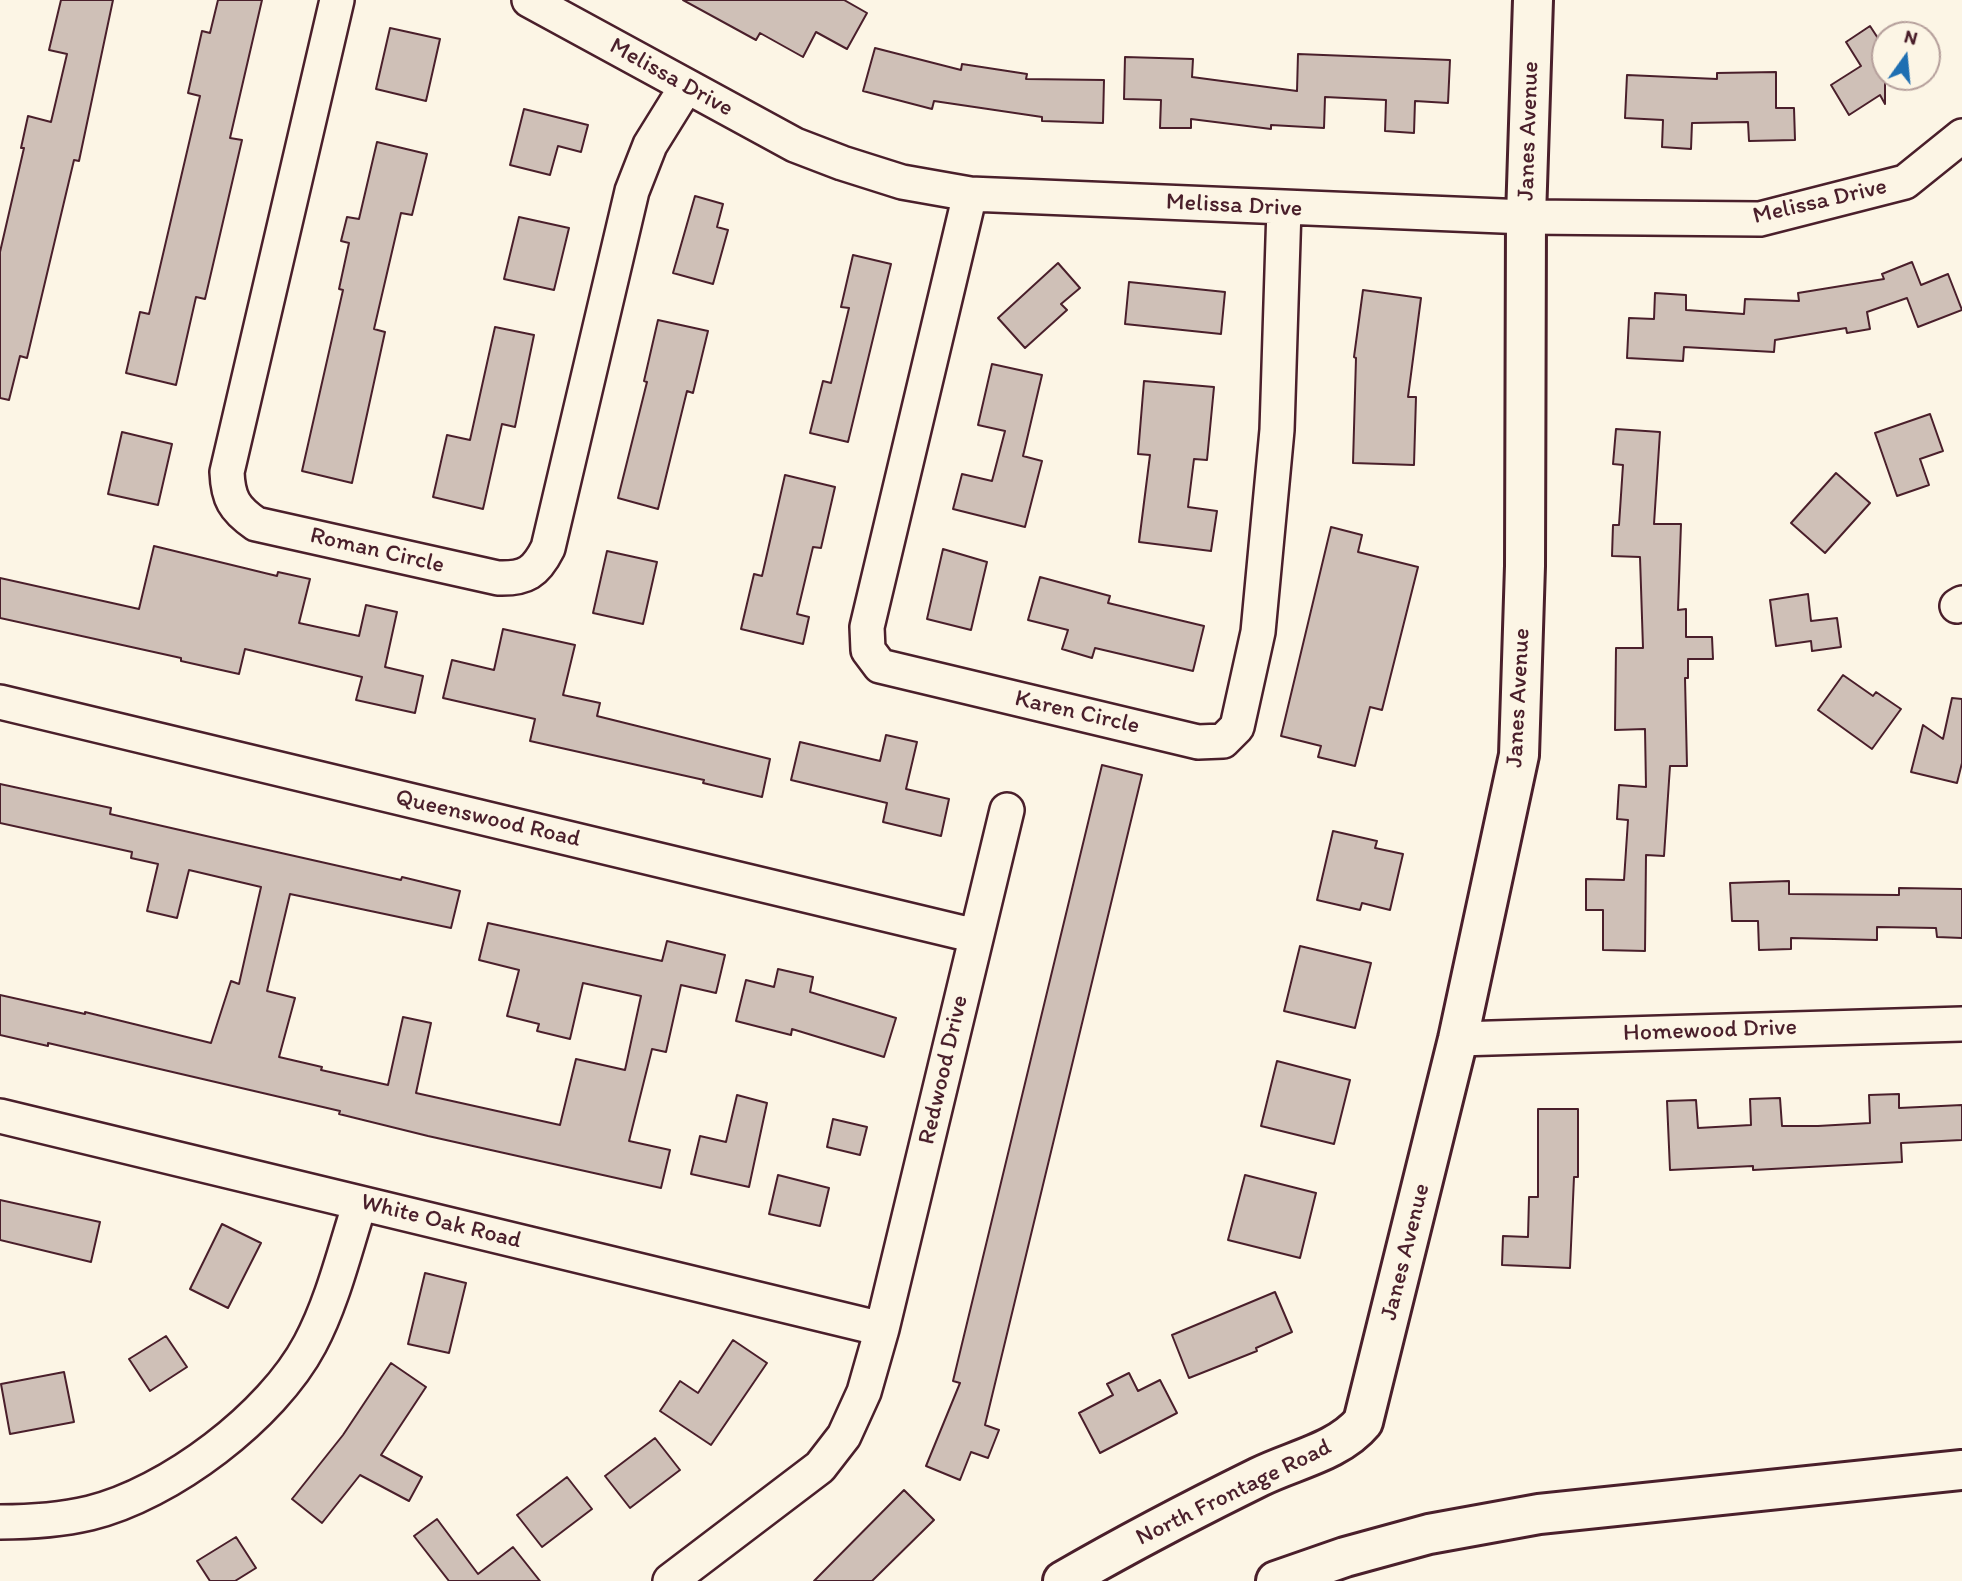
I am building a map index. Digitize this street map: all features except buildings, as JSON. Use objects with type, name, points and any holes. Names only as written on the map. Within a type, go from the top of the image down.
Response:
[{"type":"main road","name":"Janes Avenue","points":[[1375,1380],[1458,1039],[1519,755],[1525,566],[1526,217],[1533,0]]},
{"type":"main road","name":"North Frontage Road","points":[[1063,1581],[1162,1524],[1265,1474],[1342,1441],[1363,1422],[1375,1380]]},
{"type":"main road","points":[[1276,1581],[1345,1557],[1429,1534],[1539,1514],[1962,1470]]},
{"type":"street","name":"Roman Circle","points":[[337,0],[227,472],[228,491],[234,503],[242,515],[256,524],[498,578],[517,579],[533,571],[548,548],[632,191],[650,145],[686,87]]},
{"type":"street","name":"Melissa Drive","points":[[529,0],[795,145],[902,181],[970,194],[1526,217],[1760,219],[1905,182],[1962,136]]},
{"type":"street","name":"Karen Circle","points":[[970,194],[867,627],[868,650],[880,666],[1198,742],[1223,741],[1237,727],[1258,632],[1277,430],[1284,208]]},
{"type":"street","name":"Queenswood Road","points":[[0,702],[976,936]]},
{"type":"street","name":"Redwood Drive","points":[[670,1581],[820,1467],[844,1436],[859,1403],[882,1329],[1007,810]]},
{"type":"street","name":"Homewood Drive","points":[[1458,1039],[1962,1024]]},
{"type":"street","name":"White Oak Road","points":[[0,1116],[882,1329]]},
{"type":"street","points":[[0,1522],[43,1522],[93,1512],[148,1491],[199,1459],[245,1424],[286,1381],[310,1343],[330,1297],[360,1203]]}]
